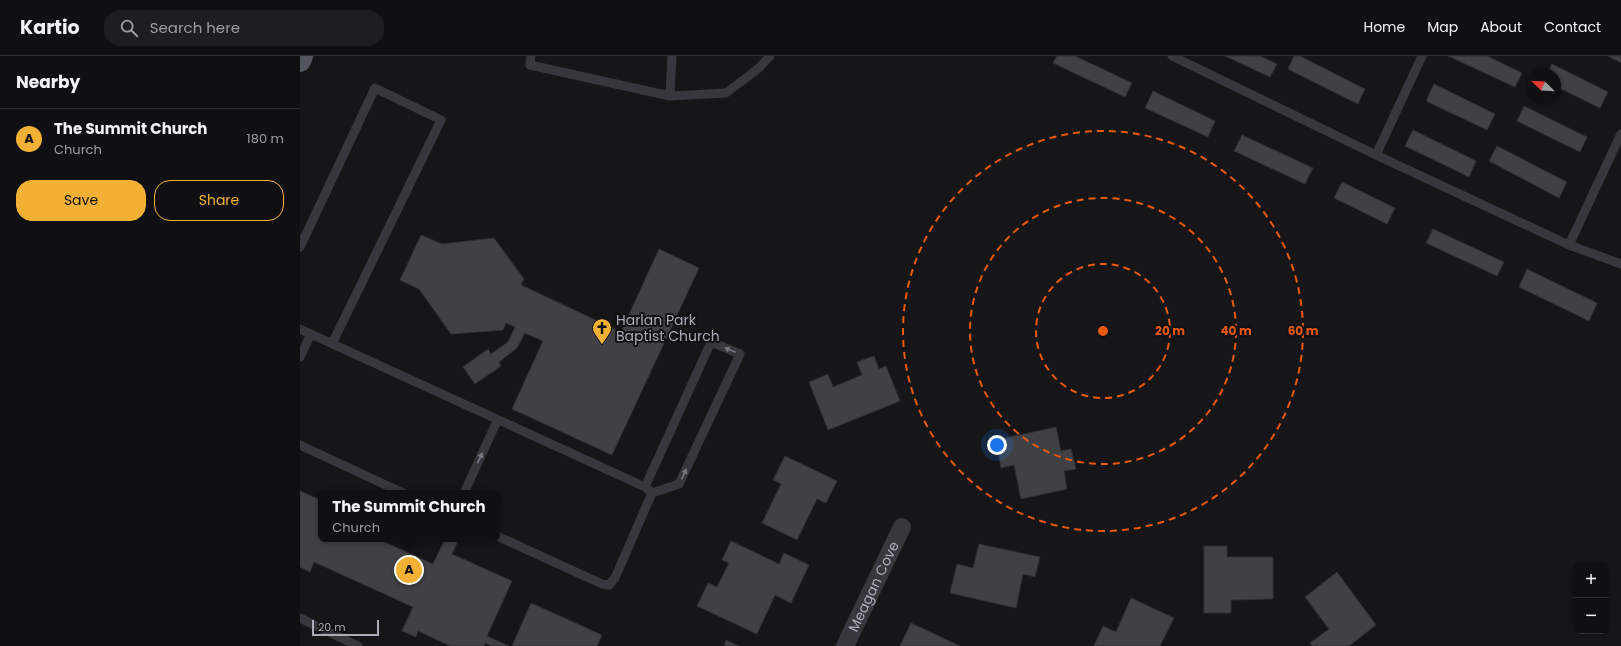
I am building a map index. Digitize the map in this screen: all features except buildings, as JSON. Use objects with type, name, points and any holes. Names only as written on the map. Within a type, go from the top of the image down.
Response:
[{"type":"main road","points":[[300,61],[302,56]]},
{"type":"street","name":"Meagan Cove","points":[[844,646],[902,526]]},
{"type":"lane","points":[[532,56],[530,65],[670,96],[726,93],[759,68],[770,56]]},
{"type":"lane","points":[[670,96],[672,56]]},
{"type":"lane","points":[[1172,56],[1189,60],[1376,155],[1568,246],[1621,264]]},
{"type":"lane","points":[[1376,155],[1422,56]]},
{"type":"lane","points":[[300,247],[375,88],[441,120],[332,344]]},
{"type":"lane","points":[[1568,246],[1621,134]]},
{"type":"lane","points":[[300,329],[497,421],[645,487],[652,493]]},
{"type":"lane","points":[[300,357],[311,334]]},
{"type":"lane","points":[[500,537],[602,584],[609,584],[615,578],[652,493],[679,484],[740,354],[711,342],[645,487]]},
{"type":"lane","points":[[465,490],[497,421]]},
{"type":"lane","points":[[300,445],[397,490]]},
{"type":"lane","points":[[300,618],[358,646]]},
{"type":"place","name":"Harlan Park Baptist Church","points":[[602,345]]},
{"type":"place","name":"The Summit Church","points":[[409,570]]}]
